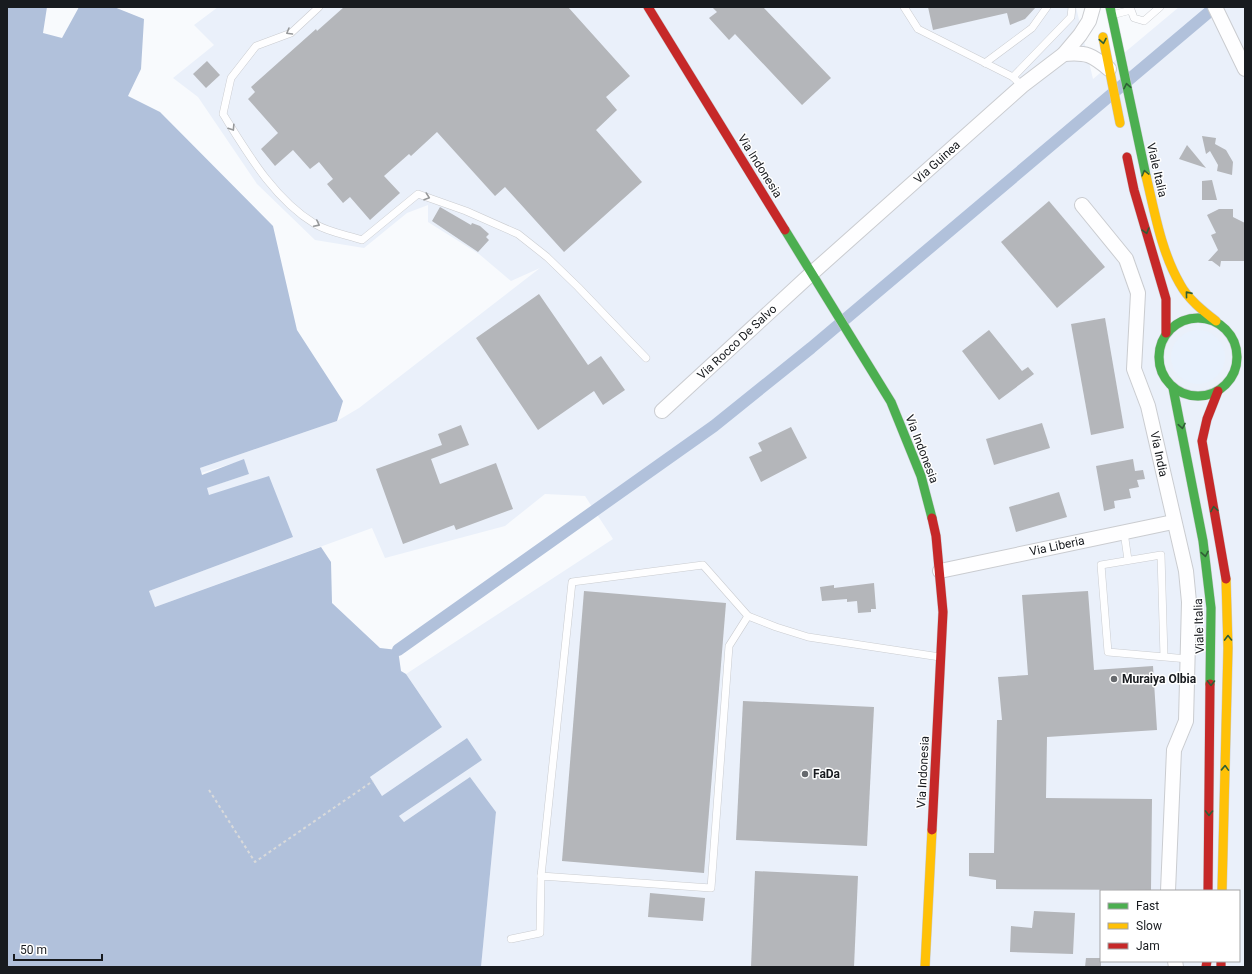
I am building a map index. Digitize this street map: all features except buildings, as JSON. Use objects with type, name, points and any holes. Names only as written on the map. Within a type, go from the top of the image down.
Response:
[{"type":"main road","name":"Via Indonesia","points":[[648,7],[891,402],[921,476],[936,536],[943,612],[925,967]]},
{"type":"main road","name":"Viale Italia","points":[[1096,7],[1114,70],[1130,105],[1162,242],[1171,266],[1188,295],[1216,321]]},
{"type":"main road","name":"Viale Italia","points":[[1111,11],[1114,70],[1118,112],[1122,133]]},
{"type":"main road","points":[[1125,147],[1134,190],[1166,299],[1166,333]]},
{"type":"main road","points":[[1235,371],[1237,358],[1235,343],[1225,328],[1216,321],[1202,317],[1187,318],[1176,324],[1166,333],[1159,348],[1158,364],[1164,377],[1173,388],[1187,395],[1203,396],[1218,391],[1228,382],[1235,371],[1245,363]]},
{"type":"main road","points":[[1225,328],[1242,332]]},
{"type":"main road","name":"Viale Italia","points":[[1173,388],[1202,534],[1208,571],[1211,608],[1208,890]]},
{"type":"main road","points":[[1218,391],[1207,419],[1202,441],[1225,568],[1227,598],[1228,662],[1222,890]]},
{"type":"street","points":[[1215,7],[1245,69]]},
{"type":"street","name":"Via Guinea","points":[[812,273],[1018,82],[1064,54],[1086,26],[1098,18]]},
{"type":"street","points":[[1064,54],[1082,53],[1095,57],[1114,70]]},
{"type":"street","name":"Via India","points":[[1082,204],[1126,259],[1138,293],[1134,369],[1148,406],[1174,522],[1182,549],[1189,602],[1186,721],[1174,750],[1168,890]]},
{"type":"street","name":"Via Rocco De Salvo","points":[[662,411],[812,273]]},
{"type":"street","name":"Via Liberia","points":[[940,571],[1174,522]]},
{"type":"lane","points":[[319,7],[291,32],[256,46],[231,78],[223,114],[250,156],[285,201],[316,224],[362,240],[418,194],[466,211],[518,234],[546,257],[578,287],[646,358]]},
{"type":"lane","points":[[904,7],[918,29],[985,63],[1018,82],[1071,17],[1072,7]]},
{"type":"lane","points":[[985,63],[1032,28],[1047,7]]},
{"type":"lane","points":[[1111,11],[1131,10],[1134,18],[1144,21],[1160,7]]},
{"type":"lane","points":[[1124,532],[1128,560]]},
{"type":"lane","points":[[1164,657],[1161,555],[1101,565],[1108,652],[1164,657],[1188,659]]},
{"type":"lane","points":[[511,939],[540,933],[541,876],[572,582],[703,565],[748,616],[776,628],[808,637],[940,657]]},
{"type":"lane","points":[[541,876],[711,888],[729,646],[748,616]]},
{"type":"path","points":[[209,790],[256,862],[373,781]]},
{"type":"shaded area","points":[[218,7],[1076,7],[1093,79],[1179,7],[1245,7],[1245,967],[481,967],[496,812],[470,777],[404,822],[399,816],[481,760],[467,738],[382,796],[370,777],[442,727],[406,674],[613,539],[585,496],[545,494],[505,526],[385,558],[372,528],[155,607],[149,591],[293,537],[209,495],[206,488],[249,474],[244,460],[201,473],[200,468],[337,421],[359,408],[540,268],[511,281],[479,254],[428,222],[428,205],[407,213],[364,248],[315,240],[257,184],[198,97],[173,78],[214,45],[194,25]]},
{"type":"shaded area","points":[[1198,330],[1208,332],[1217,338],[1223,347],[1225,357],[1223,367],[1217,376],[1208,382],[1198,384],[1188,382],[1179,376],[1173,367],[1171,357],[1173,347],[1179,338],[1188,332]]},
{"type":"water","points":[[7,7],[47,7],[43,33],[62,38],[79,7],[114,7],[144,19],[141,69],[128,96],[160,112],[273,226],[297,330],[343,401],[337,421],[200,468],[202,475],[244,459],[249,474],[207,488],[209,495],[269,476],[293,537],[149,591],[155,607],[321,547],[331,562],[332,603],[380,648],[398,650],[401,671],[406,674],[442,727],[370,777],[382,796],[467,738],[482,760],[399,816],[404,822],[470,777],[496,812],[481,967],[7,967]]},
{"type":"waterway","points":[[398,650],[714,426],[811,348],[1215,7]]},
{"type":"traffic: fast","points":[[1110,7],[1146,176]]},
{"type":"traffic: fast","points":[[785,230],[891,402],[921,476],[932,518]]},
{"type":"traffic: fast","points":[[1198,318],[1213,321],[1226,329],[1234,342],[1237,357],[1234,372],[1226,385],[1213,393],[1198,396],[1183,393],[1170,385],[1162,372],[1159,357],[1162,342],[1170,329],[1183,321],[1198,318]]},
{"type":"traffic: fast","points":[[1173,388],[1203,541],[1211,608],[1210,684]]},
{"type":"traffic: slow","points":[[1103,37],[1120,123]]},
{"type":"traffic: slow","points":[[1146,176],[1159,232],[1173,271],[1191,300],[1216,321]]},
{"type":"traffic: slow","points":[[1222,890],[1228,648],[1226,579]]},
{"type":"traffic: slow","points":[[925,967],[932,830]]},
{"type":"traffic: jam","points":[[648,7],[785,230]]},
{"type":"traffic: jam","points":[[1127,157],[1134,190],[1166,299],[1166,333]]},
{"type":"traffic: jam","points":[[1218,391],[1207,419],[1202,441],[1226,579]]},
{"type":"traffic: jam","points":[[932,518],[936,536],[943,612],[932,830]]},
{"type":"traffic: jam","points":[[1208,890],[1210,684]]},
{"type":"traffic: jam","points":[[1206,967],[1207,962]]},
{"type":"traffic: jam","points":[[1221,962],[1221,967]]},
{"type":"place","name":"Muraiya Olbia","points":[[1114,679]]},
{"type":"place","name":"FaDa","points":[[805,774]]}]
